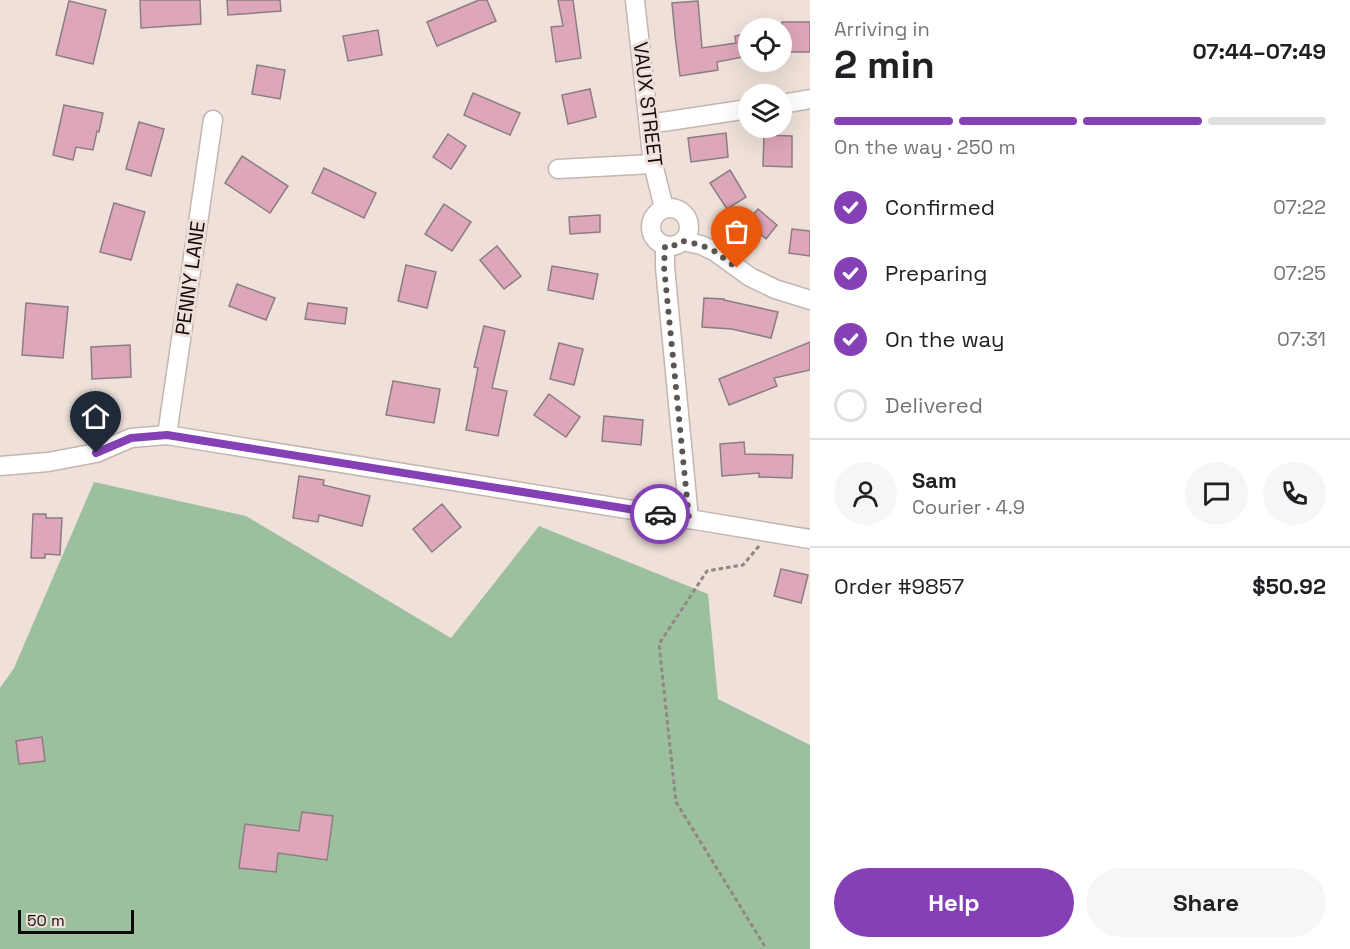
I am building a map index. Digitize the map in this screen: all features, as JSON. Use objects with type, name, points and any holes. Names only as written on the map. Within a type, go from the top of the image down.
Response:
[{"type":"street","name":"VAUX STREET","points":[[635,0],[653,164],[664,208]]},
{"type":"street","points":[[792,102],[810,99]]},
{"type":"street","points":[[649,124],[738,111]]},
{"type":"street","name":"PENNY LANE","points":[[167,435],[213,120]]},
{"type":"street","points":[[558,169],[653,164]]},
{"type":"street","points":[[664,208],[677,208],[687,217],[689,230],[687,236],[678,245],[665,246],[654,239],[650,227],[654,215],[664,208]]},
{"type":"street","points":[[683,241],[714,251],[750,276],[775,289],[810,300]]},
{"type":"street","points":[[665,246],[664,267],[689,519]]},
{"type":"street","points":[[0,466],[48,462],[96,453],[131,438],[167,435],[810,539]]},
{"type":"path","points":[[761,949],[764,945],[676,802],[659,644],[707,571],[743,565],[770,532]]},
{"type":"green space","points":[[94,482],[246,516],[451,638],[539,526],[708,594],[718,699],[810,745],[810,949],[0,949],[0,688],[14,668]]},
{"type":"building","points":[[140,0],[200,0],[201,24],[141,28]]},
{"type":"building","points":[[227,0],[280,0],[281,11],[228,15]]},
{"type":"building","points":[[479,0],[487,0],[496,21],[437,46],[427,22]]},
{"type":"building","points":[[558,0],[573,0],[581,58],[556,62],[551,27],[563,26]]},
{"type":"building","points":[[69,1],[106,10],[93,64],[56,55]]},
{"type":"building","points":[[698,1],[702,48],[736,43],[735,36],[738,35],[738,58],[717,62],[718,70],[680,76],[672,3]]},
{"type":"building","points":[[792,22],[810,22],[810,52],[792,52]]},
{"type":"building","points":[[378,30],[382,55],[348,61],[343,36]]},
{"type":"building","points":[[257,65],[285,70],[280,99],[252,94]]},
{"type":"building","points":[[590,89],[596,117],[568,124],[562,95]]},
{"type":"building","points":[[473,93],[520,113],[510,135],[464,115]]},
{"type":"building","points":[[64,105],[103,113],[93,150],[76,147],[73,160],[53,155]]},
{"type":"building","points":[[139,122],[164,129],[151,176],[126,169]]},
{"type":"building","points":[[726,133],[728,157],[691,162],[688,138]]},
{"type":"building","points":[[448,134],[466,146],[451,169],[433,157]]},
{"type":"building","points":[[764,138],[792,138],[792,167],[763,166]]},
{"type":"building","points":[[242,156],[288,186],[270,213],[225,183]]},
{"type":"building","points":[[324,168],[376,193],[364,218],[312,193]]},
{"type":"building","points":[[730,170],[746,197],[727,209],[710,183]]},
{"type":"building","points":[[114,203],[145,212],[131,260],[100,252]]},
{"type":"building","points":[[444,204],[471,222],[452,251],[425,234]]},
{"type":"building","points":[[758,209],[777,225],[766,239],[747,222]]},
{"type":"building","points":[[600,215],[600,232],[570,234],[569,217]]},
{"type":"building","points":[[792,229],[810,231],[810,256],[789,253]]},
{"type":"building","points":[[497,246],[521,276],[504,289],[480,260]]},
{"type":"building","points":[[406,265],[436,272],[427,308],[398,301]]},
{"type":"building","points":[[552,266],[598,274],[593,299],[548,290]]},
{"type":"building","points":[[237,284],[275,298],[266,320],[229,306]]},
{"type":"building","points":[[704,298],[724,299],[778,312],[771,338],[732,329],[702,327]]},
{"type":"building","points":[[26,303],[68,307],[63,358],[22,355]]},
{"type":"building","points":[[308,303],[347,308],[345,324],[305,319]]},
{"type":"building","points":[[484,326],[505,331],[492,388],[507,391],[498,436],[466,430],[478,368],[474,367]]},
{"type":"building","points":[[810,342],[810,370],[774,378],[777,386],[729,405],[719,379]]},
{"type":"building","points":[[559,343],[583,349],[574,385],[550,379]]},
{"type":"building","points":[[130,345],[131,377],[92,379],[91,347]]},
{"type":"building","points":[[393,381],[440,389],[434,423],[386,415]]},
{"type":"building","points":[[549,394],[580,417],[566,437],[534,415]]},
{"type":"building","points":[[604,416],[643,420],[641,445],[602,441]]},
{"type":"building","points":[[744,442],[745,454],[793,455],[792,478],[759,477],[759,473],[722,476],[720,444]]},
{"type":"building","points":[[299,476],[324,480],[323,485],[370,496],[362,526],[319,515],[318,522],[293,518]]},
{"type":"building","points":[[442,504],[461,527],[432,552],[413,529]]},
{"type":"building","points":[[33,514],[46,514],[46,518],[62,518],[60,555],[45,554],[45,558],[31,558]]},
{"type":"building","points":[[781,569],[808,575],[801,603],[774,596]]},
{"type":"building","points":[[42,737],[45,761],[19,764],[16,741]]},
{"type":"building","points":[[302,812],[333,816],[327,860],[278,853],[276,872],[239,868],[245,824],[299,831]]},
{"type":"way so far","points":[[660,514],[689,519],[664,267],[665,246],[678,245],[683,241],[701,245],[714,251],[737,268]]},
{"type":"route","points":[[96,453],[131,438],[167,435],[660,514]]}]
